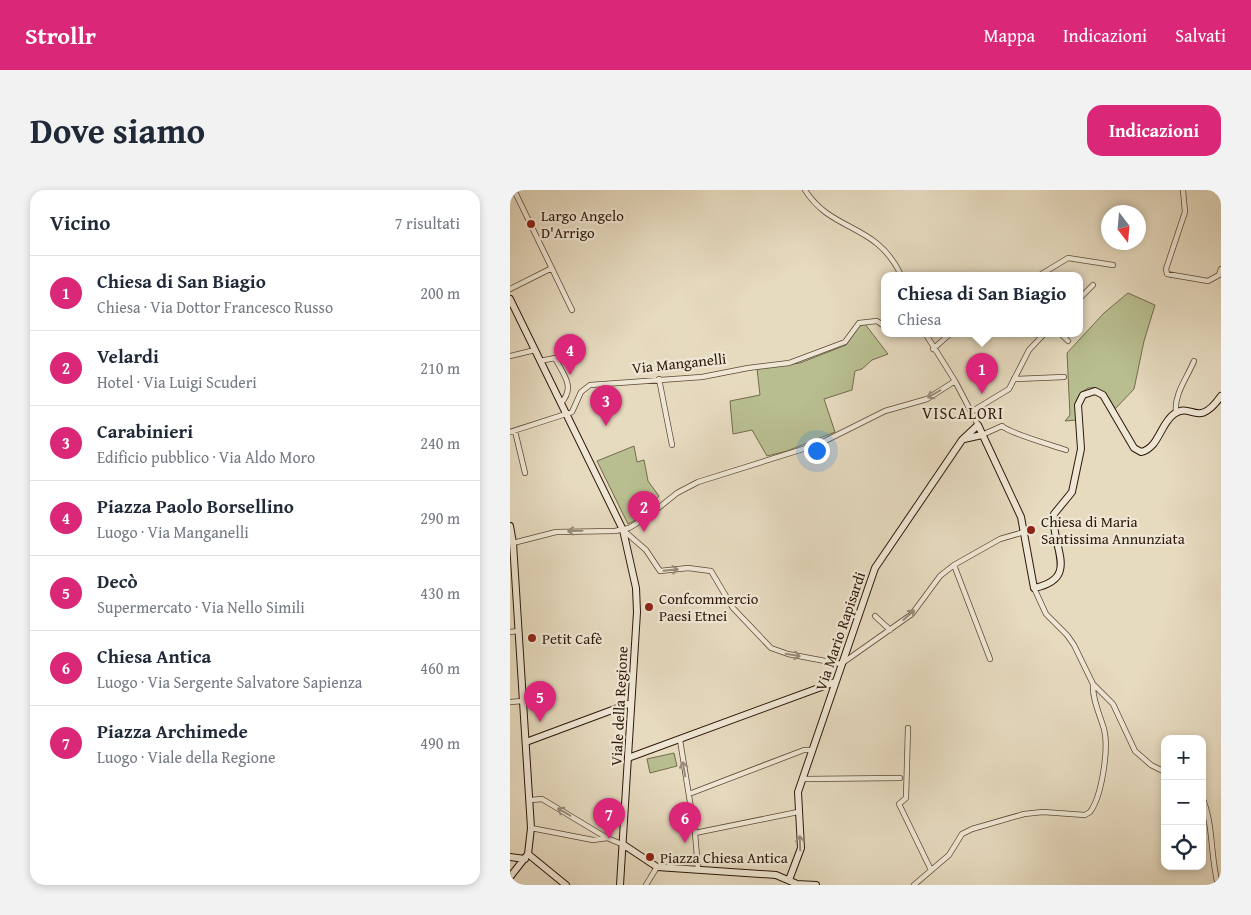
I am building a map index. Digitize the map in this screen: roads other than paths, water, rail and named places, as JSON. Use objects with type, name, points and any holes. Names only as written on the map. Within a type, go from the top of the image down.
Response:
[{"type":"street","points":[[514,190],[572,310]]},
{"type":"street","points":[[805,190],[824,213],[874,240],[891,256],[899,272]]},
{"type":"street","points":[[1183,190],[1185,212],[1166,274],[1208,281],[1219,275],[1221,269]]},
{"type":"street","points":[[1045,272],[1068,258],[1113,265]]},
{"type":"street","points":[[510,289],[552,268]]},
{"type":"street","points":[[1083,295],[1092,285]]},
{"type":"street","name":"Viale della Regione","points":[[510,299],[624,530],[636,588],[637,612],[624,845],[620,885]]},
{"type":"street","name":"Via Manganelli","points":[[567,415],[572,412],[581,392],[590,385],[702,376],[789,363],[845,342],[859,323],[877,321],[881,324]]},
{"type":"street","points":[[914,885],[949,855],[962,834],[972,829],[1024,814],[1043,812],[1084,815],[1093,809],[1099,792],[1106,738],[1093,684],[1074,645],[1067,635],[1046,614],[1034,588],[1021,517],[978,425],[955,381],[927,337]]},
{"type":"street","points":[[934,349],[947,337]]},
{"type":"street","points":[[971,412],[1009,389],[1029,350],[1040,337]]},
{"type":"street","points":[[1064,337],[1068,341]]},
{"type":"street","points":[[510,356],[535,350]]},
{"type":"street","points":[[540,361],[555,358],[569,387],[568,395],[561,403]]},
{"type":"street","points":[[1176,412],[1175,405],[1194,361]]},
{"type":"street","points":[[1014,379],[1064,376]]},
{"type":"street","points":[[659,379],[672,445]]},
{"type":"street","points":[[513,543],[556,532],[624,530],[646,518],[677,493],[698,482],[819,444],[885,411],[927,399],[955,381]]},
{"type":"street","points":[[1034,588],[1055,581],[1061,571],[1054,514],[1072,492],[1081,449],[1078,405],[1083,395],[1095,390],[1102,395],[1134,448],[1141,452],[1148,450],[1154,444],[1168,419],[1176,412],[1185,411],[1198,414],[1207,412],[1221,396]]},
{"type":"street","points":[[525,473],[513,432],[567,415]]},
{"type":"street","name":"Via Mario Rapisardi","points":[[789,881],[801,848],[798,792],[834,682],[875,568],[962,440],[978,425]]},
{"type":"street","points":[[962,440],[982,435],[1002,426],[1009,433],[1024,435],[1066,450]]},
{"type":"street","points":[[510,526],[513,543],[531,800],[531,828],[527,857],[510,877]]},
{"type":"street","points":[[624,530],[646,550],[660,571],[688,568],[711,571],[734,608],[771,648],[788,654],[841,664],[912,614],[940,576],[954,565],[1000,540],[1024,532]]},
{"type":"street","points":[[954,565],[990,659]]},
{"type":"street","points":[[875,616],[890,630]]},
{"type":"street","points":[[510,632],[518,631]]},
{"type":"street","points":[[628,758],[834,682]]},
{"type":"street","points":[[1093,684],[1113,704],[1135,751],[1151,765],[1161,770]]},
{"type":"street","points":[[510,702],[523,701]]},
{"type":"street","points":[[526,742],[632,703]]},
{"type":"street","points":[[908,728],[906,798],[899,804],[931,870]]},
{"type":"street","points":[[680,740],[695,833],[698,869]]},
{"type":"street","points":[[689,794],[804,750],[812,750]]},
{"type":"street","points":[[802,779],[900,778]]},
{"type":"street","points":[[531,800],[542,799],[607,838],[624,845],[658,867],[698,869],[816,885]]},
{"type":"street","points":[[1206,809],[1218,885]]},
{"type":"street","points":[[695,833],[798,812]]},
{"type":"street","points":[[531,828],[593,840],[607,838]]},
{"type":"street","points":[[510,857],[527,857],[566,885]]},
{"type":"street","points":[[647,885],[658,867]]},
{"type":"place","name":"Largo Angelo D'Arrigo","points":[[531,224]]},
{"type":"place","name":"Piazza Paolo Borsellino","points":[[570,375]]},
{"type":"place","name":"Chiesa di San Biagio","points":[[982,394]]},
{"type":"place","name":"Carabinieri","points":[[606,426]]},
{"type":"place","name":"Chiesa di Maria Santissima Annunziata","points":[[1031,530]]},
{"type":"place","name":"Velardi","points":[[644,532]]},
{"type":"place","name":"Confcommercio Paesi Etnei","points":[[649,607]]},
{"type":"place","name":"Petit Cafè","points":[[532,638]]},
{"type":"place","name":"Decò","points":[[540,722]]},
{"type":"place","name":"Piazza Archimede","points":[[609,839]]},
{"type":"place","name":"Chiesa Antica","points":[[685,843]]},
{"type":"place","name":"Piazza Chiesa Antica","points":[[650,857]]},
{"type":"district","name":"VISCALORI","points":[[963,413]]}]
